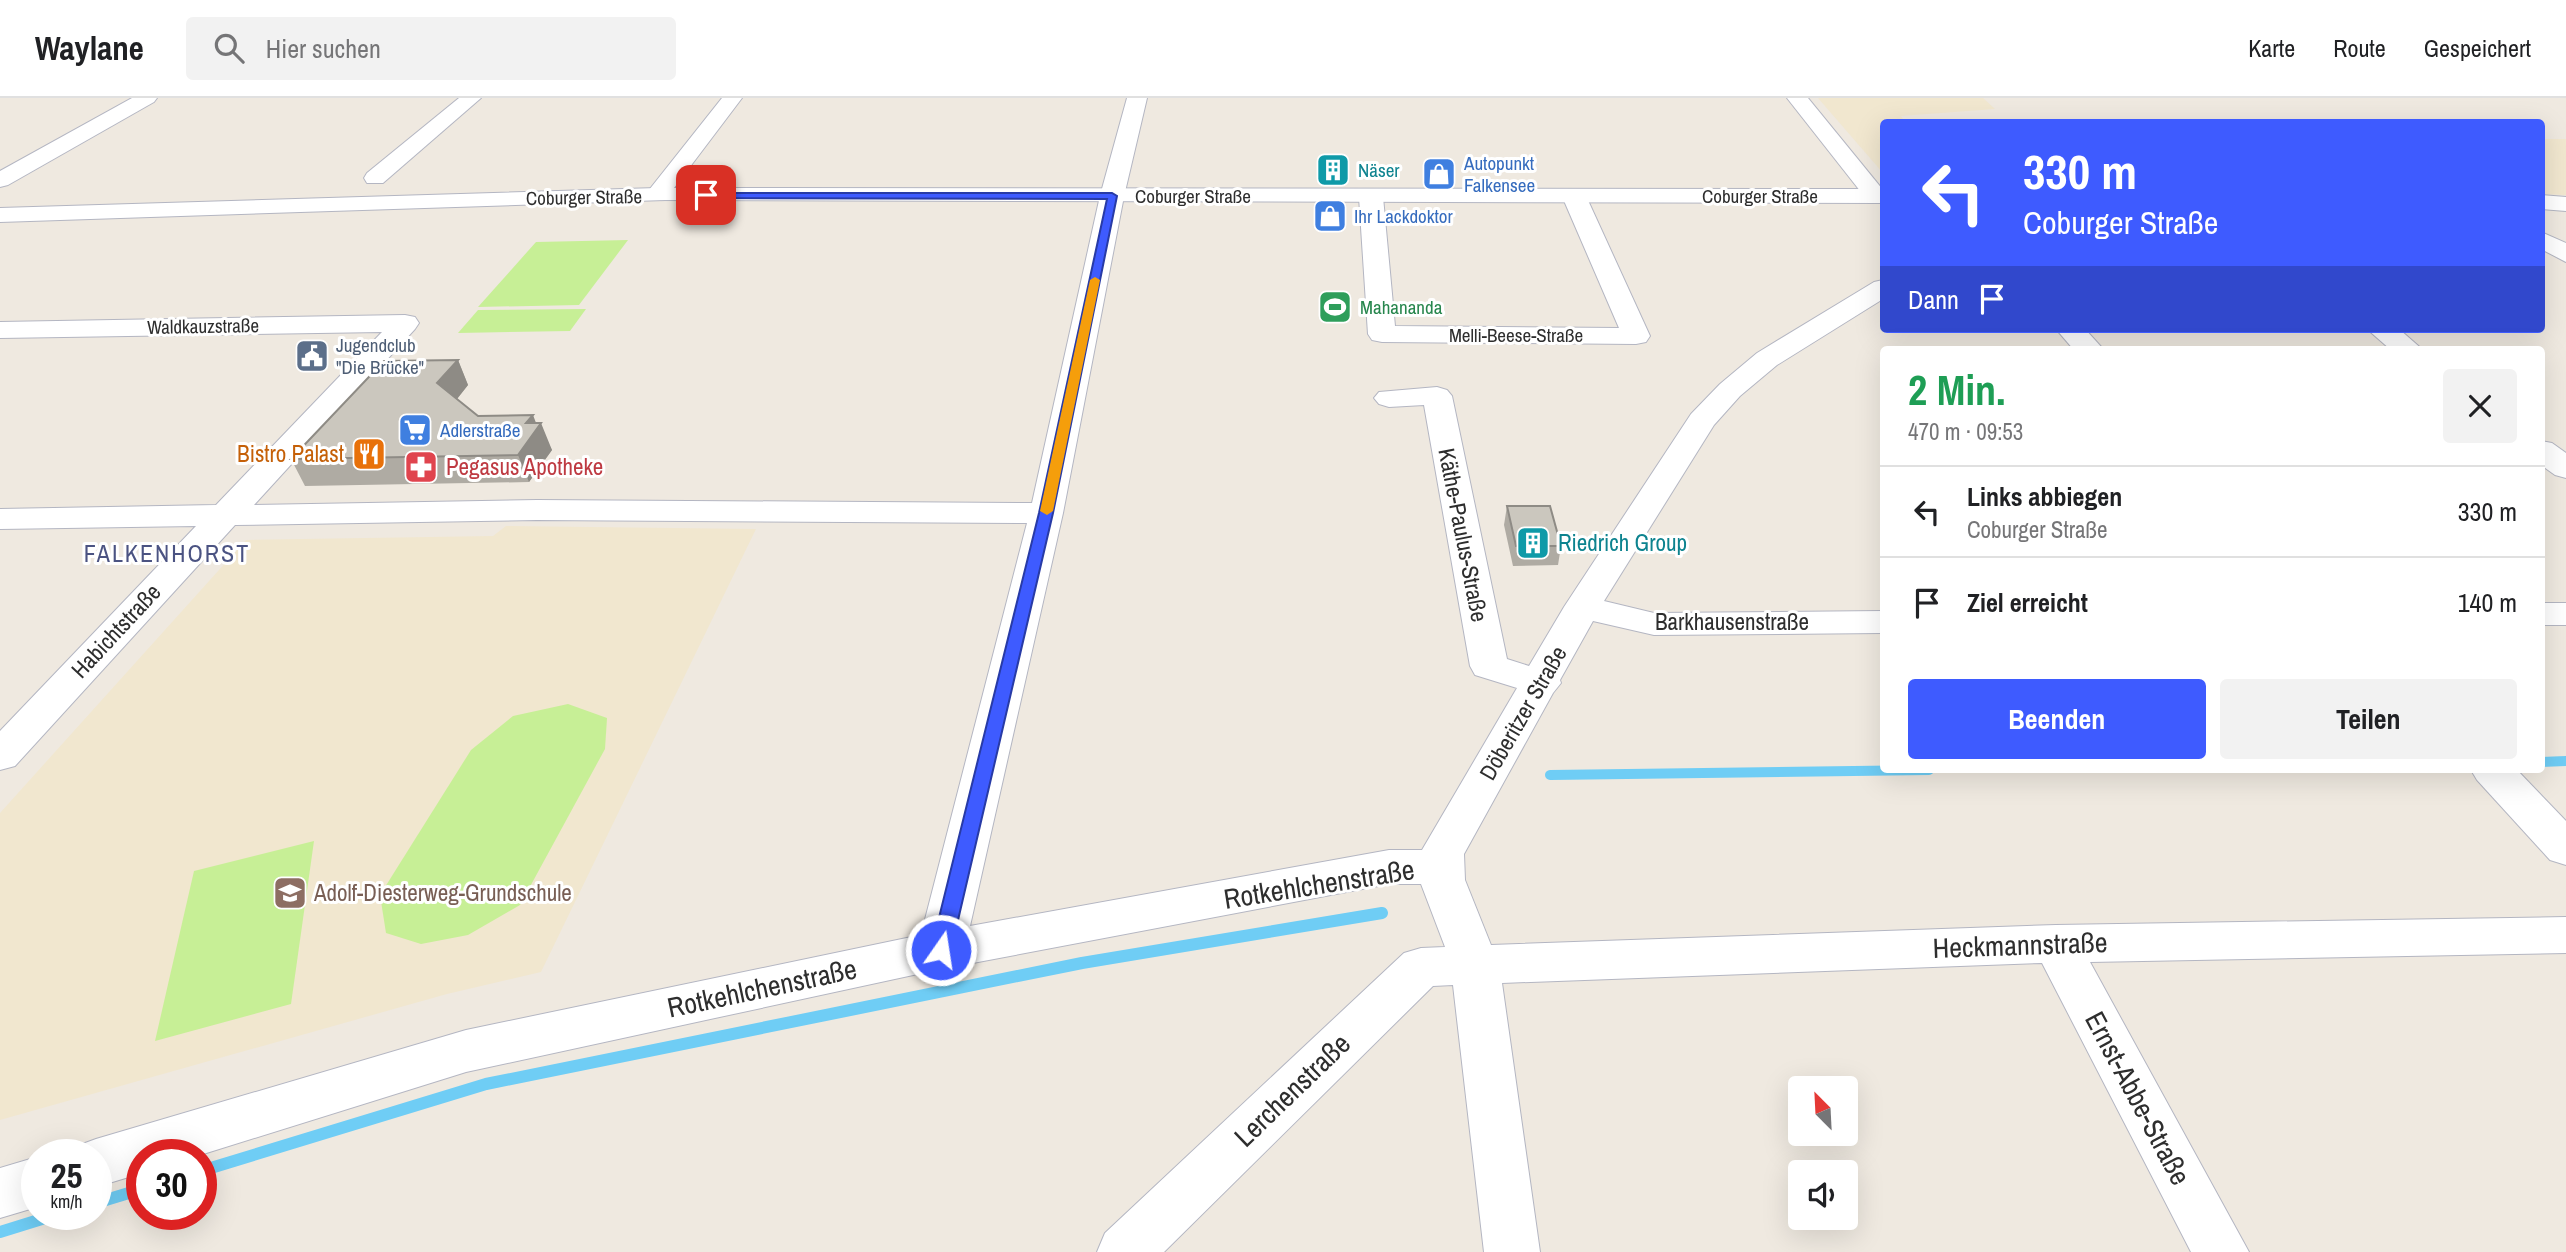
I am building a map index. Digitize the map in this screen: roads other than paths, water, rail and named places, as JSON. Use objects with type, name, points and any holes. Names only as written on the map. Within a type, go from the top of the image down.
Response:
[{"type":"street","points":[[0,180],[147,98]]},
{"type":"street","points":[[375,178],[471,98]]},
{"type":"street","points":[[657,195],[732,98]]},
{"type":"street","points":[[941,950],[1046,513],[1112,196],[1137,98]]},
{"type":"street","points":[[1797,98],[1879,196]]},
{"type":"street","name":"Coburger Straße","points":[[0,215],[657,195],[1879,196]]},
{"type":"street","name":"Melli-Beese-Straße","points":[[1371,197],[1382,334],[1636,336],[1574,196]]},
{"type":"street","points":[[2545,202],[2566,204]]},
{"type":"street","points":[[2545,241],[2566,254]]},
{"type":"street","name":"Döberitzer Straße","points":[[1440,867],[1442,853],[1583,607],[1702,420],[1767,359],[1880,290]]},
{"type":"street","name":"Waldkauzstraße","points":[[0,330],[405,323]]},
{"type":"street","name":"Habichtstraße","points":[[0,756],[405,323]]},
{"type":"street","points":[[2074,333],[2086,346]]},
{"type":"street","points":[[2386,333],[2404,346]]},
{"type":"street","name":"Käthe-Paulus-Straße","points":[[1389,398],[1437,396],[1489,666],[1542,682]]},
{"type":"street","points":[[2545,453],[2566,468]]},
{"type":"street","points":[[0,519],[523,510],[1046,513]]},
{"type":"street","name":"Barkhausenstraße","points":[[1583,607],[1654,624],[1880,622]]},
{"type":"street","points":[[2545,614],[2566,614]]},
{"type":"street","points":[[2495,773],[2566,849]]},
{"type":"street","name":"Rotkehlchenstraße","points":[[112,1158],[466,1051],[941,950],[1389,867],[1440,867]]},
{"type":"street","points":[[1440,867],[1442,880],[1475,964],[1512,1252]]},
{"type":"street","name":"Heckmannstraße","points":[[1475,964],[2056,944],[2566,935]]},
{"type":"street","name":"Ernst-Abbe-Straße","points":[[2056,944],[2221,1252]]},
{"type":"street","name":"Lerchenstraße","points":[[1125,1252],[1421,967],[1475,964]]},
{"type":"street","points":[[0,1193],[21,1186]]},
{"type":"waterway","points":[[2545,762],[2566,761]]},
{"type":"waterway","points":[[1550,775],[1880,771]]},
{"type":"waterway","points":[[217,1166],[486,1084],[1082,963],[1382,913]]},
{"type":"waterway","points":[[112,1198],[126,1194]]},
{"type":"waterway","points":[[0,1232],[21,1225]]},
{"type":"place","name":"Näser","points":[[1333,170]]},
{"type":"place","name":"Autopunkt Falkensee","points":[[1439,174]]},
{"type":"place","name":"Ihr Lackdoktor","points":[[1330,216]]},
{"type":"place","name":"Mahananda","points":[[1335,307]]},
{"type":"place","name":"Jugendclub \"Die Brücke\"","points":[[312,356]]},
{"type":"place","name":"Adlerstraße","points":[[415,430]]},
{"type":"place","name":"Bistro Palast","points":[[369,454]]},
{"type":"place","name":"Pegasus Apotheke","points":[[421,467]]},
{"type":"place","name":"Riedrich Group","points":[[1533,543]]},
{"type":"place","name":"Adolf-Diesterweg-Grundschule","points":[[290,893]]},
{"type":"district","name":"FALKENHORST","points":[[167,554]]}]
